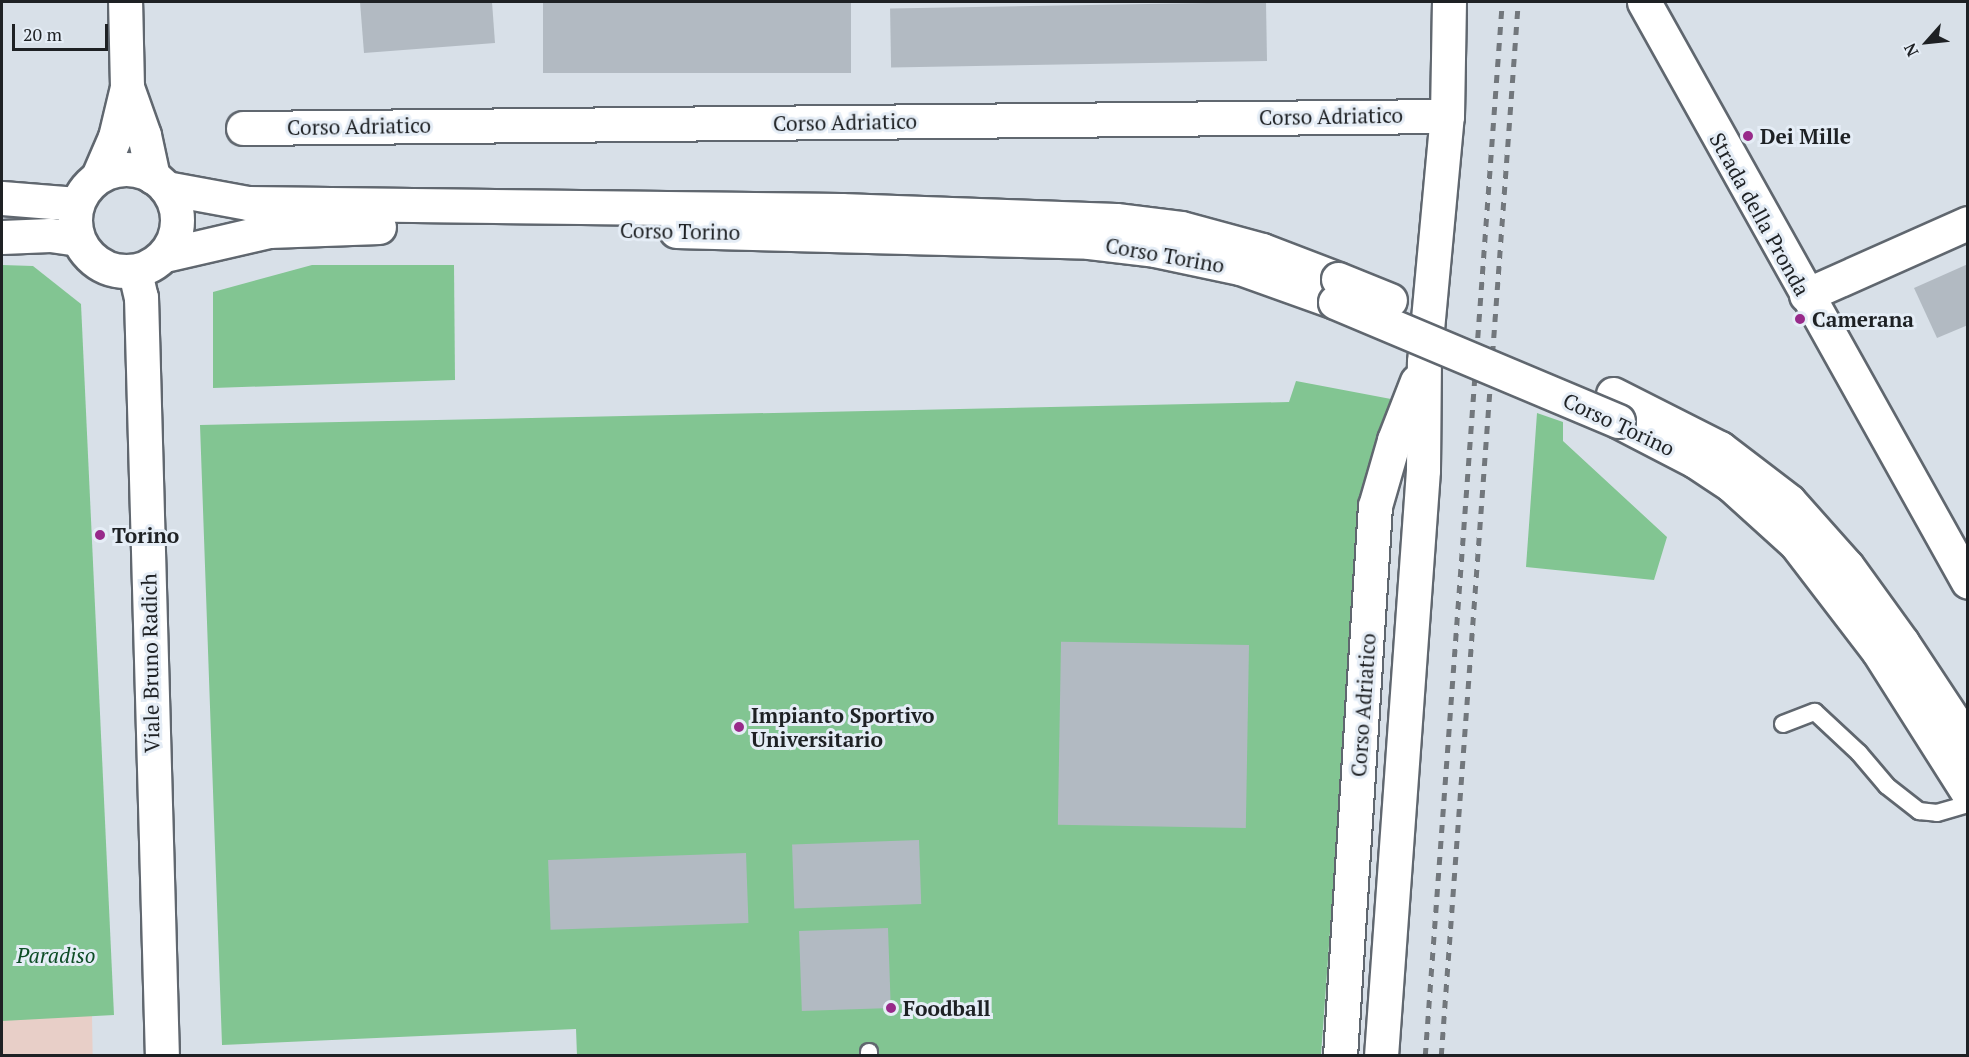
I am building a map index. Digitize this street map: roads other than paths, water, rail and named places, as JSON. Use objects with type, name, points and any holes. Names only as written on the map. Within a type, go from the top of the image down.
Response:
[{"type":"street","points":[[125,2],[127,87],[159,183],[177,213],[176,232],[165,255],[135,272],[109,270],[90,258],[78,239],[77,204],[99,174],[127,87]]},
{"type":"street","name":"Strada della Pronda","points":[[1644,2],[1806,296],[1957,539],[1968,582]]},
{"type":"street","points":[[1666,43],[1672,2]]},
{"type":"street","name":"Corso Adriatico","points":[[1381,1056],[1423,470],[1424,362],[1447,116],[1450,9]]},
{"type":"street","name":"Corso Adriatico","points":[[243,128],[1447,116]]},
{"type":"street","points":[[99,174],[119,169],[139,170],[159,183]]},
{"type":"street","name":"Corso Torino","points":[[159,183],[248,203],[864,210],[1116,220],[1193,231],[1262,250],[1336,290],[1616,408],[1720,448],[1789,501],[1847,566],[1968,742]]},
{"type":"street","points":[[2,198],[77,204]]},
{"type":"street","points":[[1806,296],[1968,223]]},
{"type":"street","name":"Corso Torino","points":[[165,255],[230,237],[335,227],[709,231],[1089,242],[1155,250],[1336,290]]},
{"type":"street","points":[[2,237],[50,235],[78,239]]},
{"type":"street","name":"Viale Bruno Radich","points":[[135,272],[141,297],[162,1056]]},
{"type":"street","name":"Corso Adriatico","points":[[1340,1056],[1376,507],[1394,440],[1424,362]]},
{"type":"street","name":"Corso Torino","points":[[1616,408],[1731,485],[1796,544],[1885,660],[1968,793]]},
{"type":"lane","points":[[1783,724],[1815,712],[1859,753],[1887,786],[1919,811],[1937,813],[1968,804]]},
{"type":"railway","points":[[1425,1056],[1502,2]]},
{"type":"railway","points":[[1441,1056],[1518,2]]},
{"type":"place","name":"Dei Mille","points":[[1748,136]]},
{"type":"place","name":"Camerana","points":[[1800,319]]},
{"type":"place","name":"Torino","points":[[100,535]]},
{"type":"place","name":"Impianto Sportivo Universitario","points":[[739,727]]},
{"type":"place","name":"Foodball","points":[[891,1008]]},
{"type":"park label","name":"Paradiso","points":[[56,955]]}]
